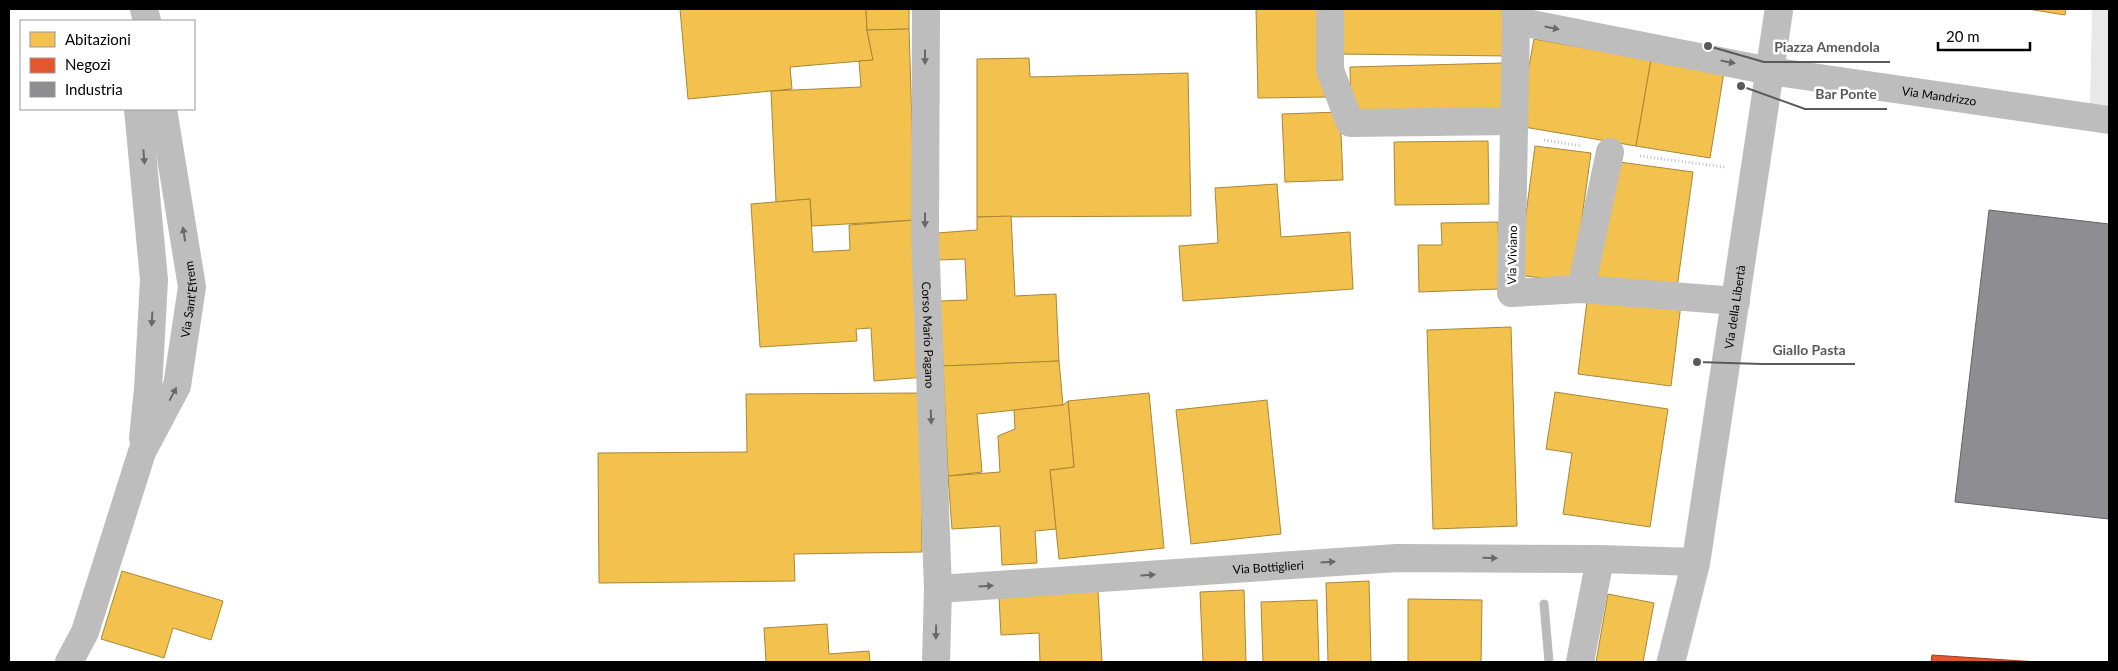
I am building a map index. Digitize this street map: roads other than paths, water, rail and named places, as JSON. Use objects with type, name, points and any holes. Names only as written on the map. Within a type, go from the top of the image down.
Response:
[{"type":"street","name":"Corso Mario Pagano","points":[[926,9],[925,236],[938,589],[936,662]]},
{"type":"street","points":[[1330,9],[1330,70],[1350,123],[1514,121]]},
{"type":"street","name":"Via della Libertà","points":[[1671,662],[1696,562],[1779,9]]},
{"type":"street","name":"Via Viviano","points":[[1515,15],[1511,293],[1581,289],[1736,301]]},
{"type":"street","name":"Via Mandrizzo","points":[[1515,15],[1770,71],[2109,120]]},
{"type":"street","name":"Via Sant'Efrem","points":[[138,110],[154,280],[148,389],[142,452]]},
{"type":"street","name":"Via Sant'Efrem","points":[[69,662],[85,632],[142,452],[177,386],[192,287],[164,110]]},
{"type":"street","points":[[1581,289],[1610,152]]},
{"type":"street","name":"Via Bottiglieri","points":[[938,589],[1398,558],[1696,562]]},
{"type":"street","points":[[1580,662],[1600,560]]},
{"type":"waterway","points":[[1544,604],[1549,662]]},
{"type":"place","name":"Piazza Amendola","points":[[1708,46]]},
{"type":"place","name":"Bar Ponte","points":[[1741,86]]},
{"type":"place","name":"Giallo Pasta","points":[[1697,362]]}]
